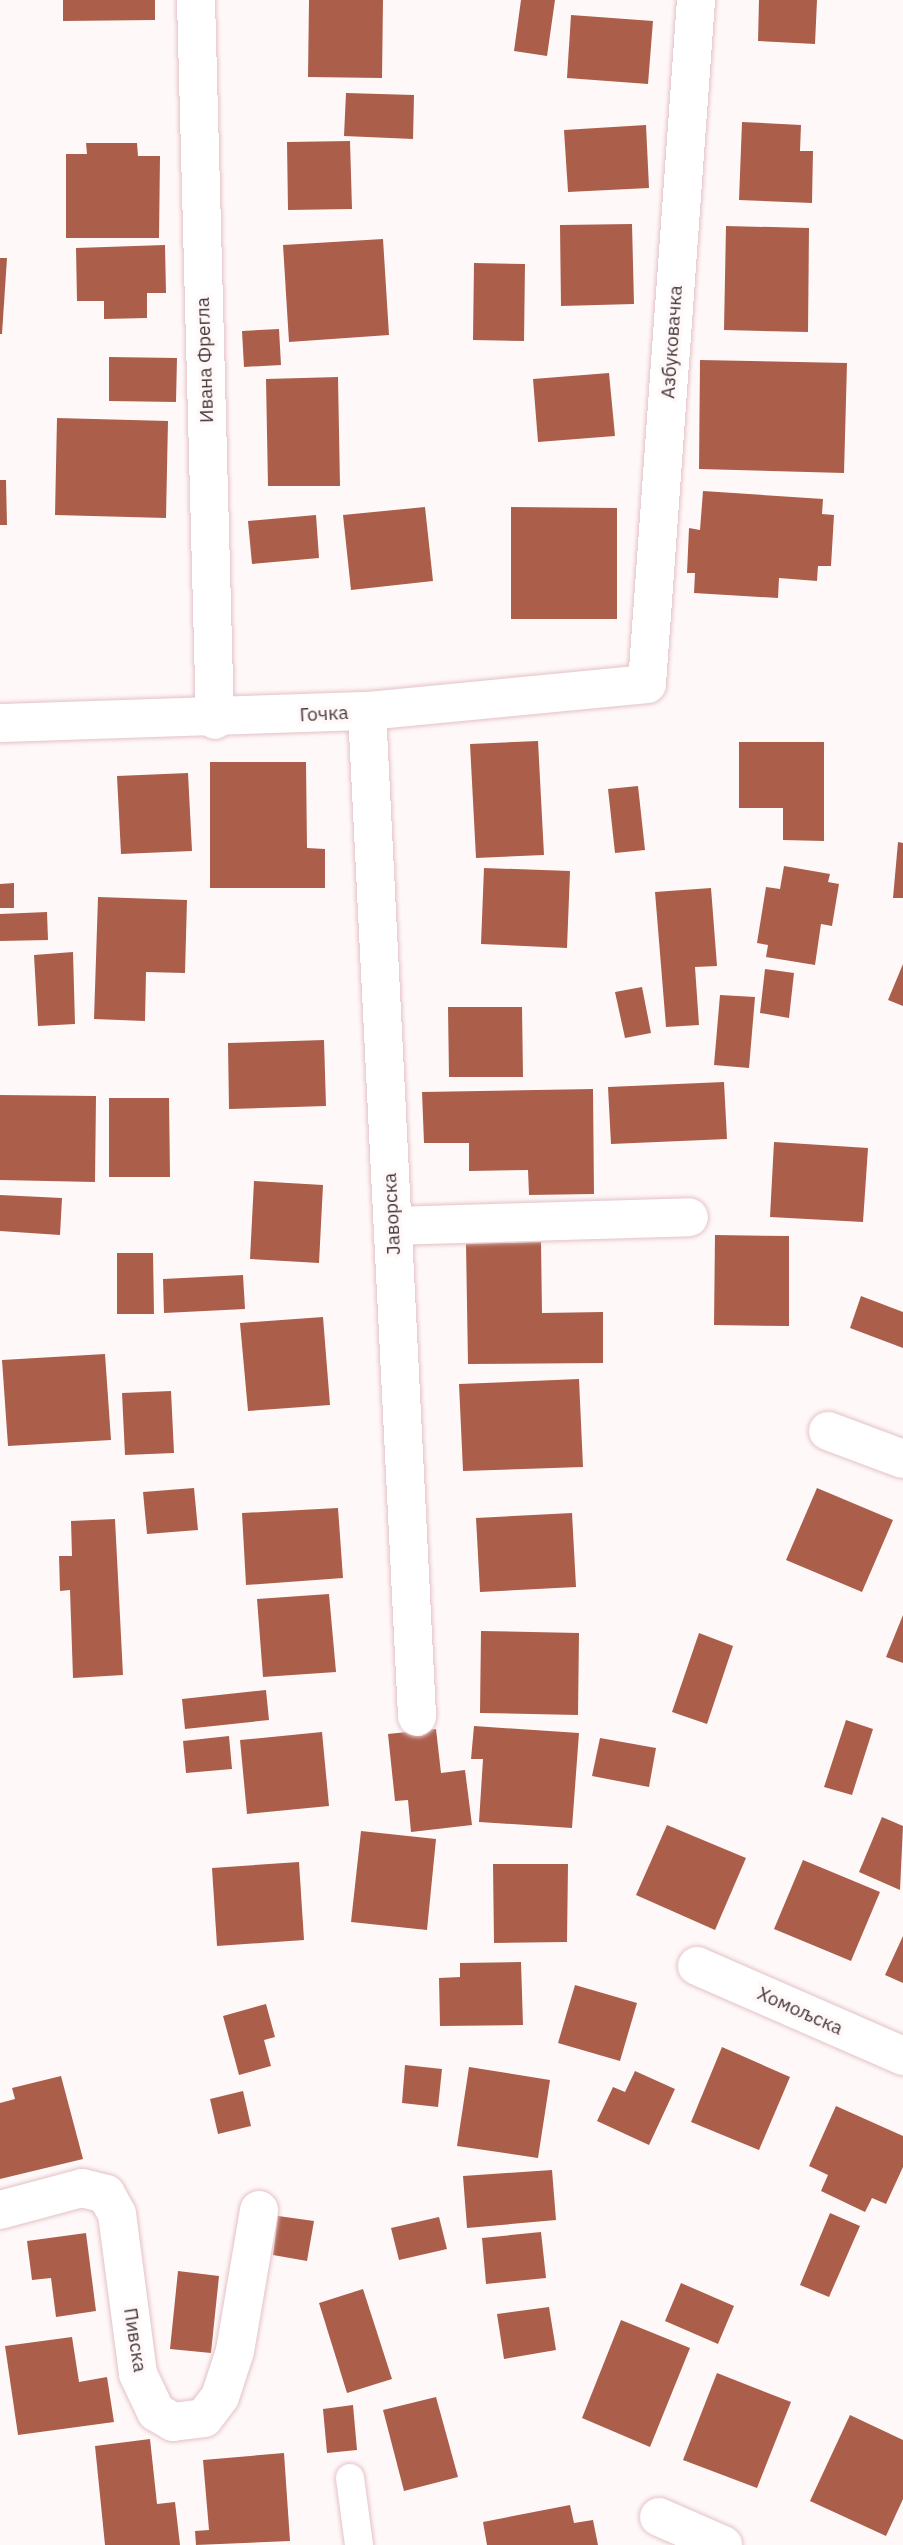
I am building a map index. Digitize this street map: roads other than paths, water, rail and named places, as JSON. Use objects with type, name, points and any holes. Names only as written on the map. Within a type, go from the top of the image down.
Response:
[{"type":"street","name":"Ивана Фрегла","points":[[196,0],[215,720]]},
{"type":"street","name":"Азбуковачка","points":[[648,684],[696,0]]},
{"type":"street","name":"Гочка","points":[[0,723],[215,720],[367,711],[648,684]]},
{"type":"street","name":"Јаворска","points":[[367,711],[417,1717]]},
{"type":"street","points":[[393,1226],[689,1217]]},
{"type":"street","points":[[828,1431],[903,1459]]},
{"type":"street","name":"Хомољска","points":[[697,1966],[903,2056]]},
{"type":"street","name":"Пивска","points":[[0,2210],[82,2188],[106,2194],[117,2214],[138,2374],[156,2412],[173,2422],[204,2418],[220,2397],[235,2351],[258,2210]]},
{"type":"street","points":[[659,2517],[723,2545]]},
{"type":"lane","points":[[349,2478],[359,2545]]}]
